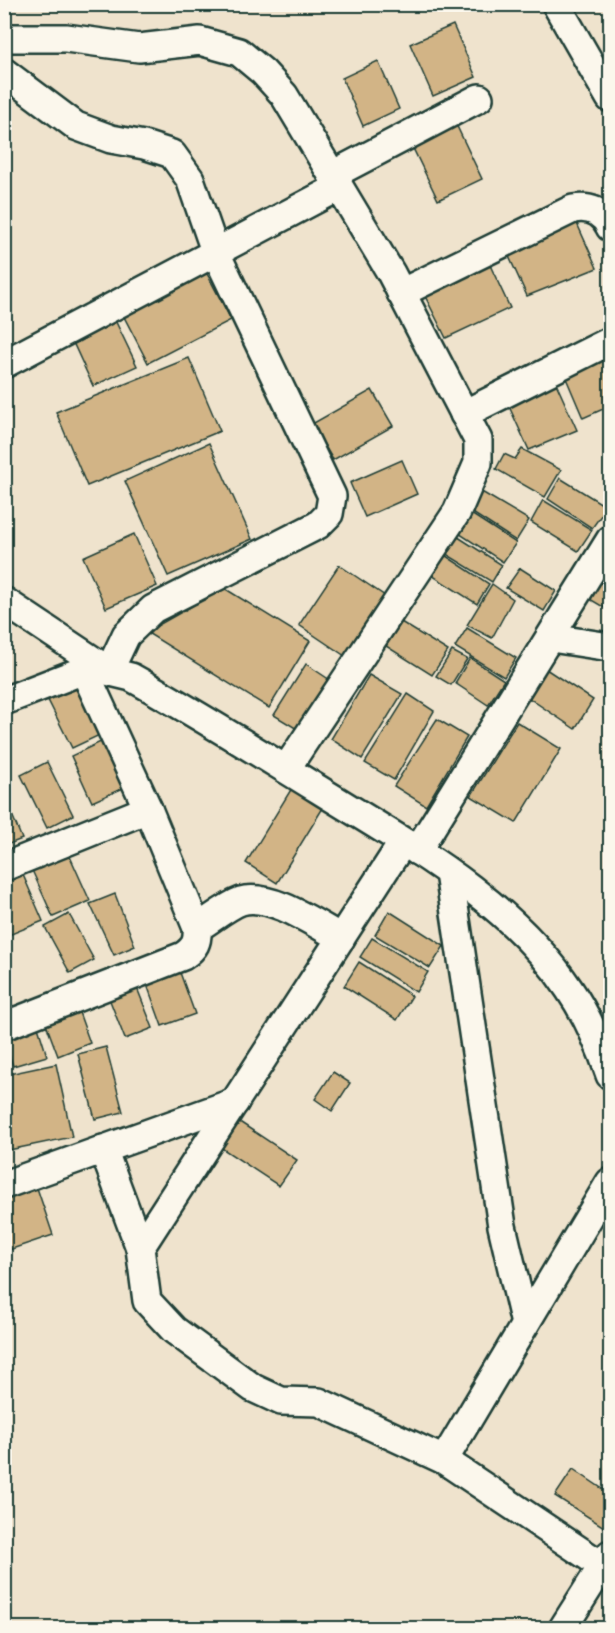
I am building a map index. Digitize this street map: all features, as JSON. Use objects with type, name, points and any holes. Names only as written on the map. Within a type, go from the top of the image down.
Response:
[{"type":"street","points":[[556,4],[610,98]]},
{"type":"street","points":[[4,38],[66,38],[139,48],[200,41],[239,52],[263,72],[284,95],[401,293],[478,441],[478,463],[469,489],[286,769]]},
{"type":"street","points":[[4,72],[76,126],[111,140],[144,145],[172,154],[190,179],[215,251],[332,496],[329,514],[318,525],[153,609],[126,635],[97,671]]},
{"type":"street","points":[[4,364],[215,251],[479,98]]},
{"type":"street","points":[[401,293],[573,210],[585,207],[601,214],[610,227]]},
{"type":"street","points":[[464,414],[610,341]]},
{"type":"street","points":[[140,1248],[340,938],[410,846],[551,638],[610,540]]},
{"type":"street","points":[[4,601],[97,671],[148,809],[197,928],[198,940],[193,949],[183,956],[4,1026]]},
{"type":"street","points":[[551,638],[610,647]]},
{"type":"street","points":[[4,700],[97,671],[131,676],[286,769],[449,873],[487,902],[534,945],[570,989],[598,1040],[610,1075]]},
{"type":"street","points":[[4,867],[148,809]]},
{"type":"street","points":[[449,873],[502,1226],[525,1324]]},
{"type":"street","points":[[197,928],[242,901],[261,901],[286,908],[340,938]]},
{"type":"street","points":[[4,1185],[235,1102]]},
{"type":"street","points":[[103,1149],[140,1248],[147,1301],[158,1316],[253,1388],[281,1401],[319,1402],[444,1460],[608,1564],[563,1629]]},
{"type":"street","points":[[444,1460],[610,1182]]},
{"type":"building","points":[[453,25],[476,77],[433,96],[410,44]]},
{"type":"building","points":[[378,61],[399,109],[363,126],[342,78]]},
{"type":"building","points":[[454,120],[482,179],[438,200],[410,142]]},
{"type":"building","points":[[575,219],[597,268],[527,296],[507,252]]},
{"type":"building","points":[[489,263],[510,308],[446,338],[424,294]]},
{"type":"building","points":[[204,268],[231,320],[148,363],[121,311]]},
{"type":"building","points":[[114,318],[137,366],[93,386],[71,338]]},
{"type":"building","points":[[605,353],[610,365],[610,406],[583,418],[563,371]]},
{"type":"building","points":[[189,358],[220,431],[87,486],[56,412]]},
{"type":"building","points":[[555,381],[577,430],[529,450],[507,402]]},
{"type":"building","points":[[372,390],[393,426],[333,460],[312,424]]},
{"type":"building","points":[[209,443],[252,539],[168,576],[125,481]]},
{"type":"building","points":[[522,449],[561,470],[545,497],[496,469],[504,454],[515,459]]},
{"type":"building","points":[[402,460],[417,494],[365,517],[350,483]]},
{"type":"building","points":[[560,478],[607,507],[592,528],[548,499]]},
{"type":"building","points":[[480,491],[529,520],[516,541],[468,510]]},
{"type":"building","points":[[543,500],[592,530],[578,551],[531,522]]},
{"type":"building","points":[[468,512],[516,543],[503,562],[457,532]]},
{"type":"building","points":[[134,534],[157,586],[106,608],[83,557]]},
{"type":"building","points":[[455,535],[502,565],[492,582],[443,552]]},
{"type":"building","points":[[443,554],[489,584],[477,604],[430,574]]},
{"type":"building","points":[[339,565],[388,598],[348,658],[299,625]]},
{"type":"building","points":[[520,568],[556,591],[544,611],[506,588]]},
{"type":"building","points":[[604,573],[610,578],[610,611],[588,598]]},
{"type":"building","points":[[492,584],[513,599],[492,638],[467,625]]},
{"type":"building","points":[[224,588],[310,641],[269,708],[146,632]]},
{"type":"building","points":[[401,622],[448,651],[432,675],[386,646]]},
{"type":"building","points":[[467,628],[516,658],[504,677],[455,647]]},
{"type":"building","points":[[452,651],[467,659],[451,685],[436,676]]},
{"type":"building","points":[[470,658],[504,680],[488,705],[455,683]]},
{"type":"building","points":[[306,664],[333,682],[302,732],[274,715]]},
{"type":"building","points":[[546,669],[593,700],[575,729],[529,698]]},
{"type":"building","points":[[369,675],[402,694],[362,759],[331,739]]},
{"type":"building","points":[[81,683],[106,732],[72,748],[48,700]]},
{"type":"building","points":[[408,694],[434,711],[394,780],[365,763]]},
{"type":"building","points":[[437,719],[467,737],[426,806],[394,786]]},
{"type":"building","points":[[517,722],[561,749],[516,823],[471,796]]},
{"type":"building","points":[[109,738],[130,785],[92,802],[71,756]]},
{"type":"building","points":[[47,762],[73,815],[47,828],[21,775]]},
{"type":"building","points":[[295,783],[326,803],[277,883],[246,863]]},
{"type":"building","points":[[4,795],[22,839],[4,846]]},
{"type":"building","points":[[68,852],[90,901],[53,917],[31,868]]},
{"type":"building","points":[[20,868],[43,921],[4,937],[4,875]]},
{"type":"building","points":[[115,894],[135,946],[114,955],[90,904]]},
{"type":"building","points":[[389,911],[444,946],[430,968],[375,935]]},
{"type":"building","points":[[69,914],[94,960],[70,973],[45,927]]},
{"type":"building","points":[[372,938],[428,972],[416,992],[360,957]]},
{"type":"building","points":[[359,962],[412,996],[397,1020],[344,986]]},
{"type":"building","points":[[178,967],[195,1014],[162,1026],[145,979]]},
{"type":"building","points":[[4,979],[11,994],[4,997]]},
{"type":"building","points":[[135,983],[153,1028],[125,1039],[107,993]]},
{"type":"building","points":[[76,1004],[90,1043],[58,1056],[43,1016]]},
{"type":"building","points":[[37,1024],[47,1056],[13,1066],[4,1039]]},
{"type":"building","points":[[106,1047],[123,1112],[95,1119],[78,1054]]},
{"type":"building","points":[[56,1064],[72,1137],[4,1151],[4,1075]]},
{"type":"building","points":[[333,1072],[350,1083],[332,1111],[315,1099]]},
{"type":"building","points":[[235,1119],[297,1160],[279,1186],[217,1145]]},
{"type":"building","points":[[35,1182],[53,1235],[6,1251],[4,1192]]},
{"type":"building","points":[[573,1469],[610,1494],[610,1517],[604,1527],[555,1496]]}]
